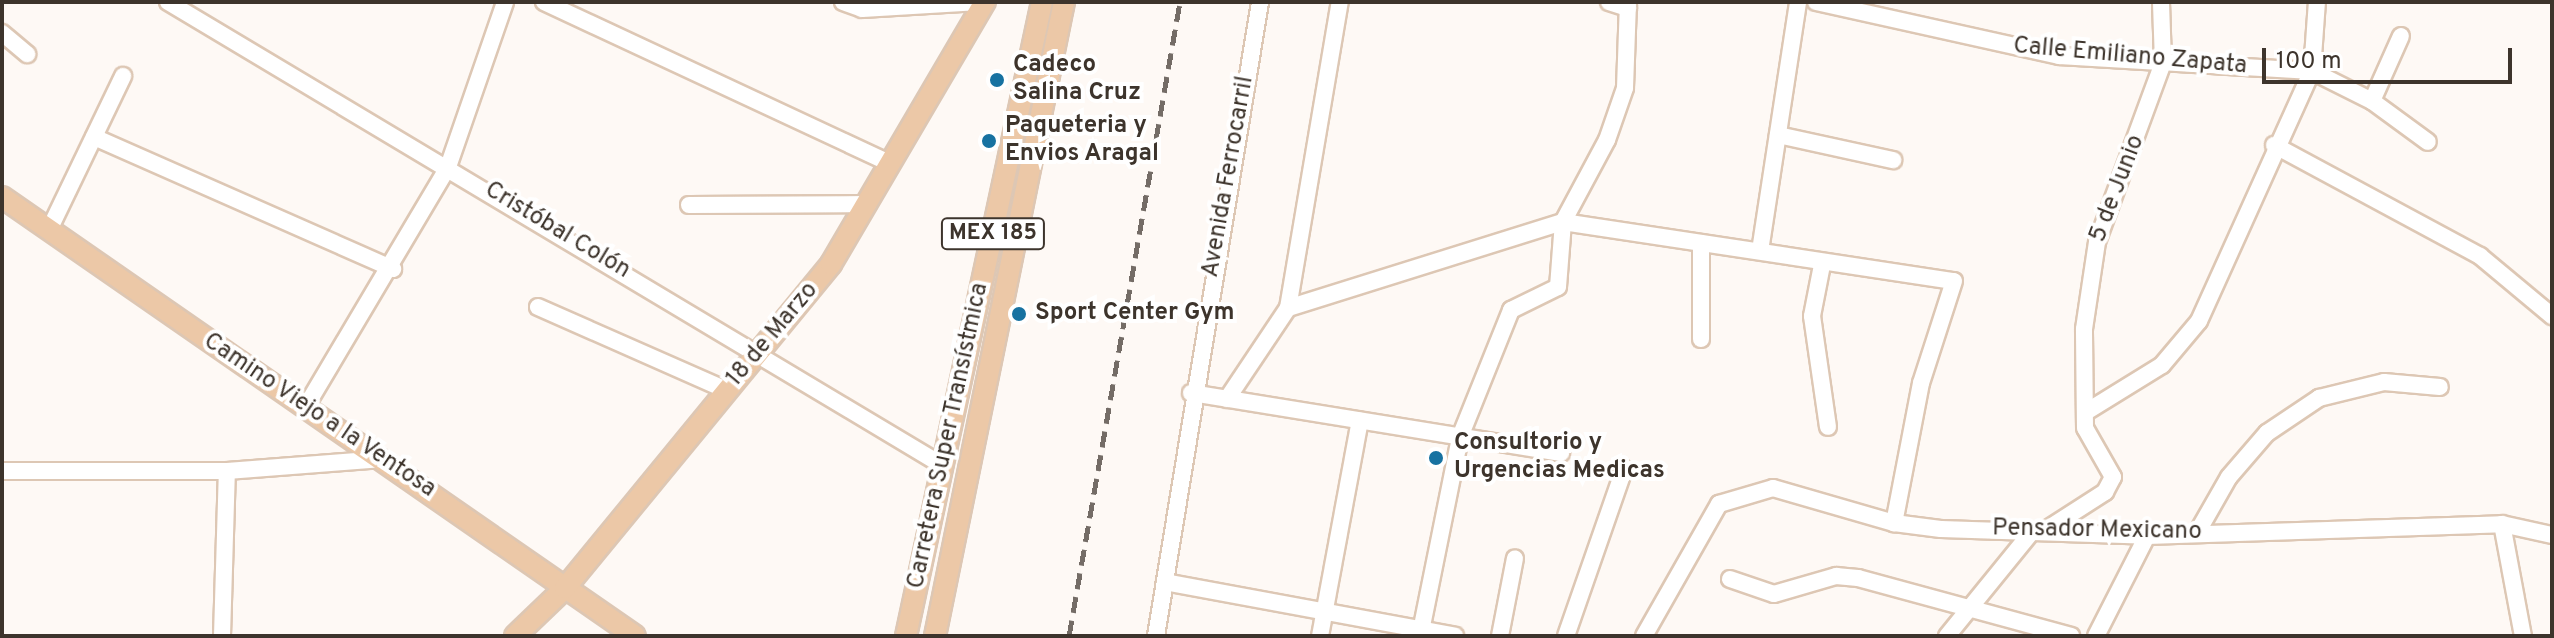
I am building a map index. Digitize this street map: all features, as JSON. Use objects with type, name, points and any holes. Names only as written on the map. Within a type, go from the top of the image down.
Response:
[{"type":"main road","name":"18 de Marzo","points":[[515,636],[565,588],[726,390],[761,352],[868,204],[983,2]]},
{"type":"main road","name":"Carretera Super Transístmica","points":[[906,636],[1042,2]]},
{"type":"main road","name":"Carretera Super Transístmica","points":[[935,636],[1064,2]]},
{"type":"main road","name":"Camino Viejo a la Ventosa","points":[[2,197],[635,636]]},
{"type":"main road","points":[[961,384],[985,389]]},
{"type":"street","name":"Cristóbal Colón","points":[[168,2],[761,352],[942,465]]},
{"type":"street","points":[[305,408],[393,269],[448,167],[505,2]]},
{"type":"street","points":[[544,2],[889,163]]},
{"type":"street","points":[[843,2],[862,9],[983,2]]},
{"type":"street","name":"Avenida Ferrocarril","points":[[1156,636],[1191,393],[1260,2]]},
{"type":"street","points":[[1227,399],[1288,308],[1340,2]]},
{"type":"street","points":[[1421,634],[1460,437],[1511,310],[1558,287],[1563,222],[1607,140],[1625,88],[1628,5],[1609,2]]},
{"type":"street","points":[[1760,251],[1798,2]]},
{"type":"street","name":"Calle Emiliano Zapata","points":[[1816,2],[2000,46],[2163,63],[2312,71],[2372,101],[2428,142]]},
{"type":"street","name":"5 de Junio","points":[[2041,529],[2111,486],[2113,477],[2089,443],[2084,329],[2097,242],[2163,63],[2161,2]]},
{"type":"street","points":[[2086,412],[2162,365],[2191,332],[2274,145],[2312,71],[2317,2]]},
{"type":"street","points":[[2,33],[27,54]]},
{"type":"street","points":[[2372,101],[2401,36]]},
{"type":"street","points":[[49,230],[123,76]]},
{"type":"street","points":[[1778,135],[1893,160]]},
{"type":"street","points":[[94,137],[393,269]]},
{"type":"street","points":[[2274,145],[2480,256],[2552,316]]},
{"type":"street","points":[[689,205],[868,204]]},
{"type":"street","points":[[1288,308],[1563,222],[1760,251],[1822,265],[1954,281],[1921,383],[1894,523]]},
{"type":"street","points":[[1701,243],[1701,339]]},
{"type":"street","points":[[1822,265],[1812,316],[1828,427]]},
{"type":"street","points":[[538,307],[726,390]]},
{"type":"street","points":[[2197,533],[2229,477],[2267,433],[2319,398],[2384,382],[2440,387]]},
{"type":"street","points":[[1191,393],[1561,453]]},
{"type":"street","points":[[1320,636],[1360,421]]},
{"type":"street","points":[[2,471],[227,471],[383,459]]},
{"type":"street","points":[[1566,636],[1624,469]]},
{"type":"street","points":[[222,636],[227,471]]},
{"type":"street","name":"Pensador Mexicano","points":[[1644,636],[1719,504],[1773,488],[1894,523],[2147,536],[2502,524],[2530,526],[2552,535]]},
{"type":"street","points":[[2502,524],[2523,636]]},
{"type":"street","points":[[1947,636],[2041,529]]},
{"type":"street","points":[[2096,636],[2147,536]]},
{"type":"street","points":[[1500,636],[1515,558]]},
{"type":"street","points":[[1730,579],[1774,594],[1836,576],[1858,578],[2071,636]]},
{"type":"street","points":[[1165,582],[1421,634],[1455,636]]},
{"type":"railway","points":[[1069,636],[1180,2]]},
{"type":"place","name":"Cadeco Salina Cruz","points":[[997,80]]},
{"type":"place","name":"Paqueteria y Envios Aragal","points":[[989,141]]},
{"type":"place","name":"Sport Center Gym","points":[[1019,314]]},
{"type":"place","name":"Consultorio y Urgencias Medicas","points":[[1436,458]]}]
